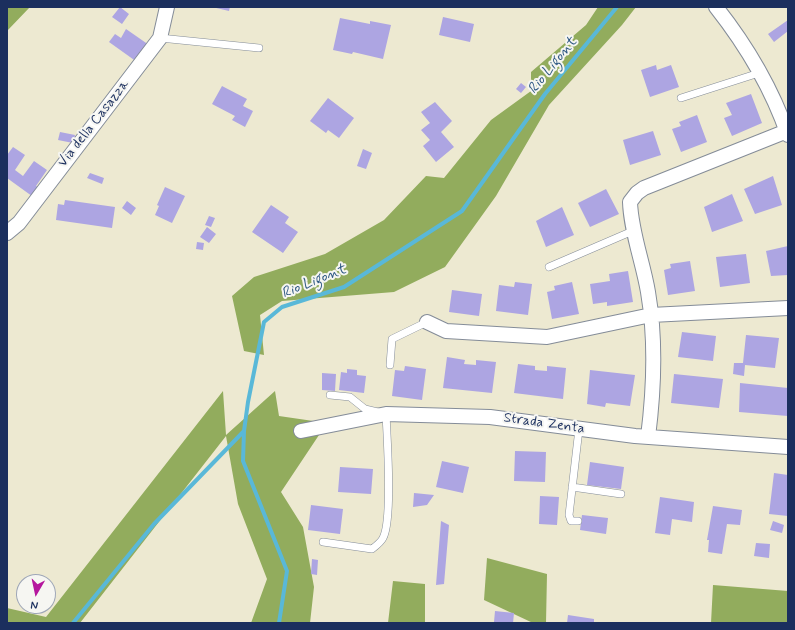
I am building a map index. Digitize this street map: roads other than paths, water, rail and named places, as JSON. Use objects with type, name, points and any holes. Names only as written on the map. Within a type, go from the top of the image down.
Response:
[{"type":"street","name":"Via della Casazza","points":[[7,233],[19,223],[160,38],[167,7]]},
{"type":"street","points":[[648,437],[653,380],[651,315],[648,292],[630,202],[637,193],[644,188],[787,133],[775,103],[759,72],[744,46],[716,7]]},
{"type":"street","points":[[427,322],[446,331],[547,338],[651,315],[788,308]]},
{"type":"street","name":"Strada Zenta","points":[[301,431],[386,414],[496,417],[648,437],[788,447]]},
{"type":"lane","points":[[160,38],[259,48]]},
{"type":"lane","points":[[682,98],[759,72]]},
{"type":"lane","points":[[549,267],[635,230]]},
{"type":"lane","points":[[390,365],[392,340],[407,330],[427,322]]},
{"type":"lane","points":[[323,542],[372,549],[383,539],[386,531],[387,510],[386,414],[365,409],[350,397],[330,395]]},
{"type":"lane","points":[[578,521],[571,521],[569,515],[579,428]]},
{"type":"lane","points":[[572,487],[621,494]]},
{"type":"waterway","name":"Rio Ligont","points":[[279,623],[287,571],[243,461],[244,431],[248,402],[264,322],[282,307],[344,287],[462,211],[545,94],[617,7]]},
{"type":"waterway","points":[[73,623],[154,524],[244,431]]}]
